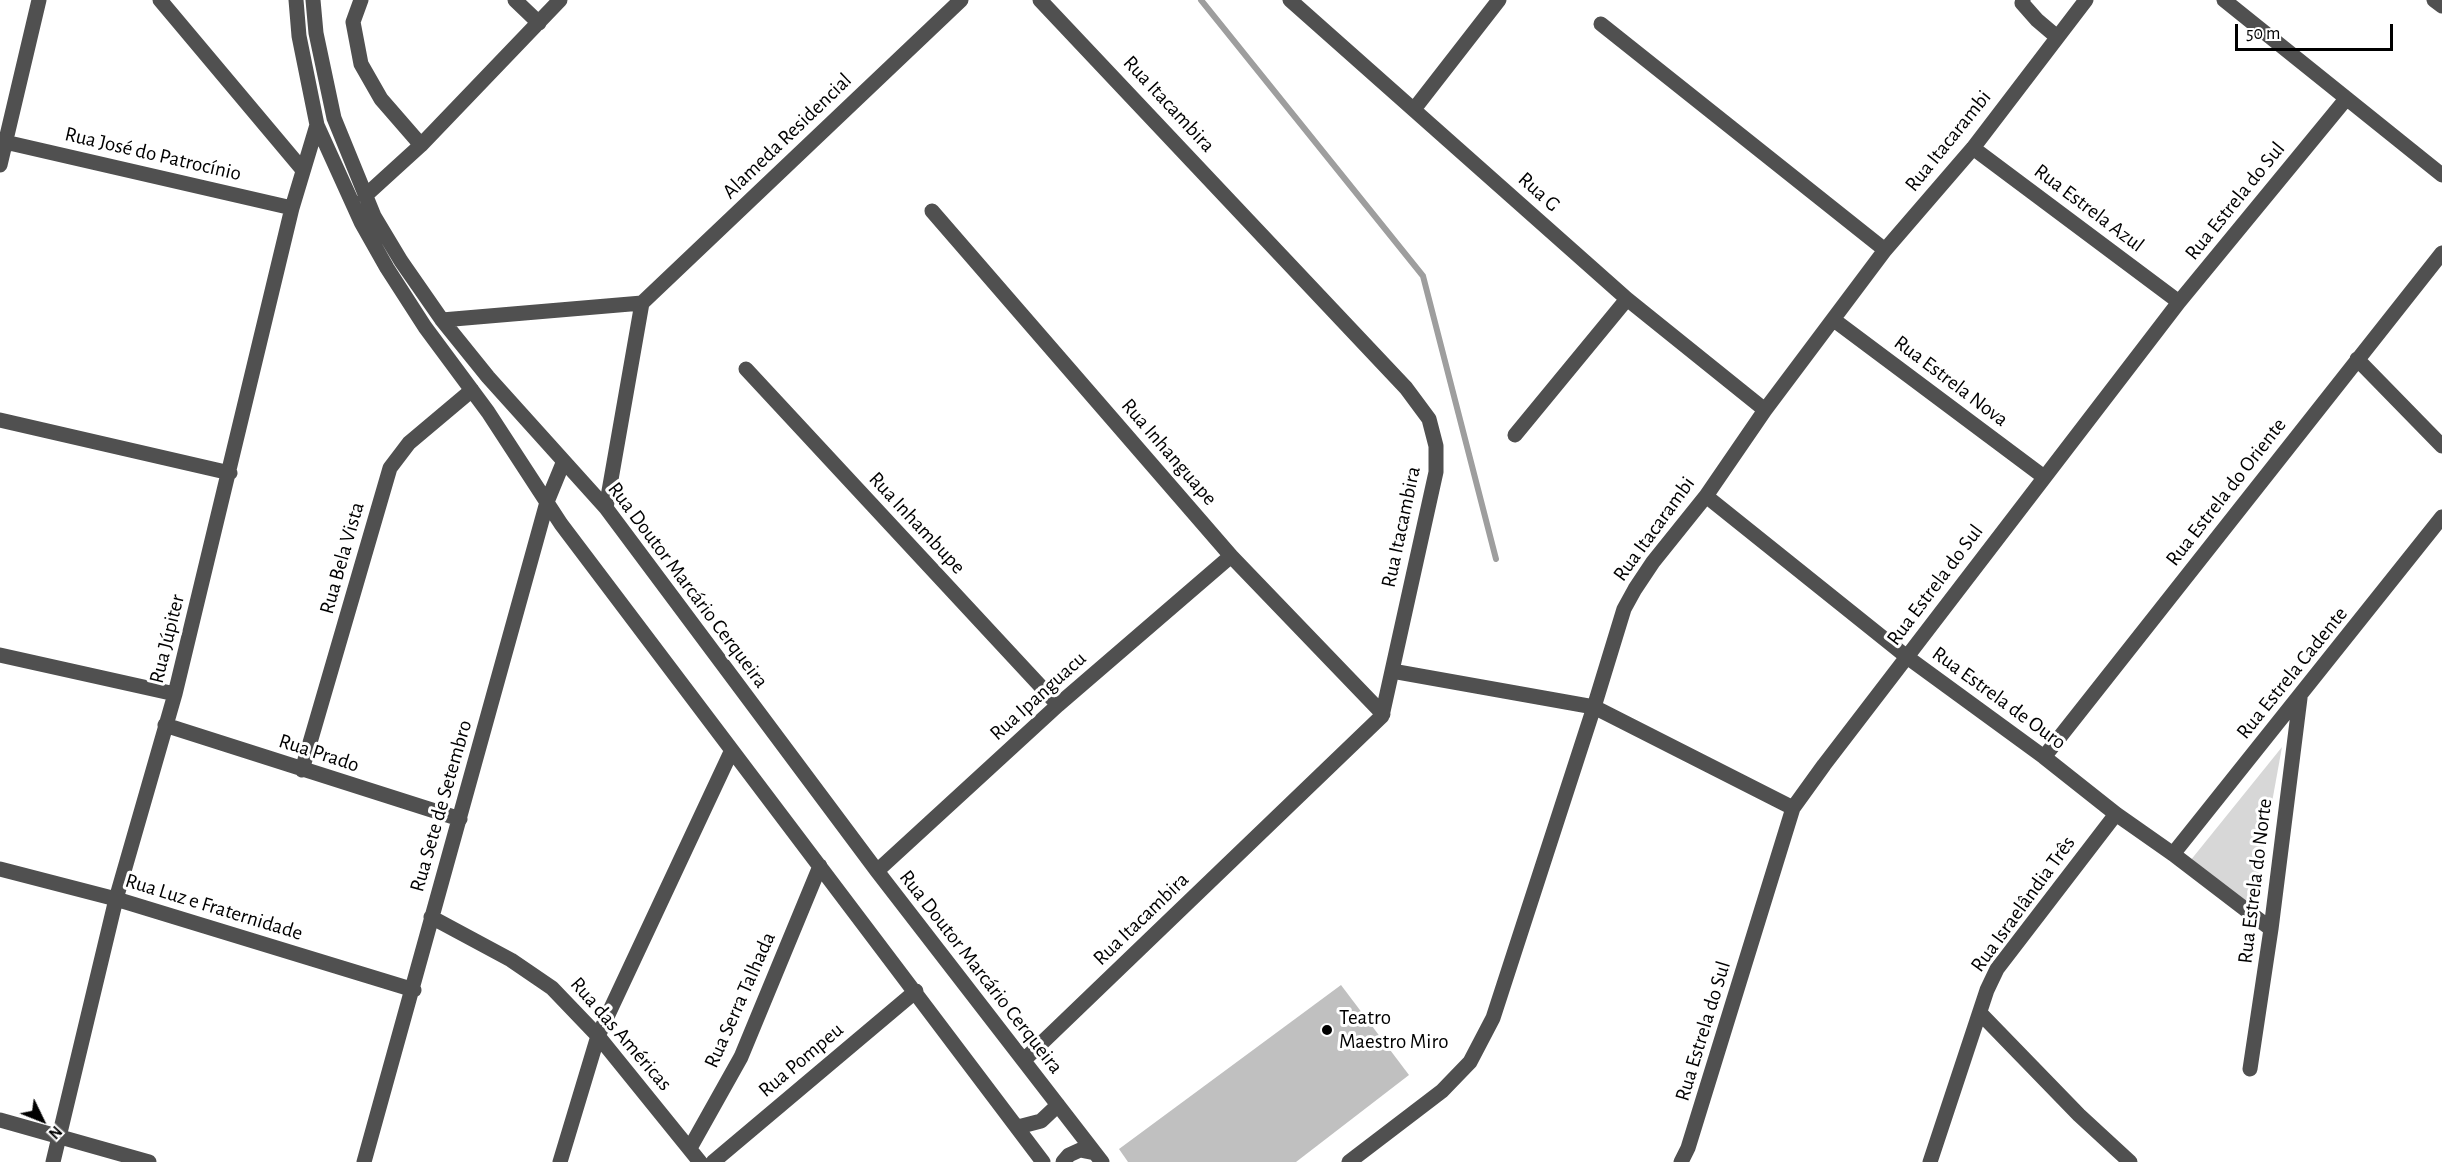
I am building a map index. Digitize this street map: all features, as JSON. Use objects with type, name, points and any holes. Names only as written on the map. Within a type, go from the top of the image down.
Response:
[{"type":"street","points":[[0,165],[39,0]]},
{"type":"street","points":[[160,0],[302,169]]},
{"type":"street","points":[[296,0],[299,36],[317,125],[361,222],[387,268],[561,524],[731,752],[916,991],[1018,1127],[1040,1161]]},
{"type":"street","name":"Rua Doutor Marcário Cerqueira","points":[[314,0],[316,33],[334,118],[374,216],[401,261],[442,320],[488,377],[563,463],[606,508],[877,871],[1099,1158]]},
{"type":"street","points":[[361,0],[353,22],[361,64],[381,99],[421,145]]},
{"type":"street","points":[[515,0],[539,23]]},
{"type":"street","points":[[365,196],[421,145],[560,0]]},
{"type":"street","name":"Alameda Residencial","points":[[642,303],[961,0]]},
{"type":"street","name":"Rua Itacambira","points":[[1024,1060],[1383,714],[1436,472],[1436,446],[1429,419],[1406,388],[1040,0]]},
{"type":"street","points":[[1415,108],[1499,0]]},
{"type":"street","points":[[2023,0],[2022,3],[2037,20],[2057,37]]},
{"type":"street","name":"Rua Itacarambi","points":[[1349,1162],[1442,1091],[1470,1062],[1493,1018],[1594,707],[1623,609],[1653,562],[1706,496],[1765,410],[1885,250],[1973,148],[2086,0]]},
{"type":"street","points":[[2224,0],[2442,175]]},
{"type":"street","points":[[2434,0],[2442,6]]},
{"type":"street","name":"Rua G","points":[[1292,1],[1626,298],[1765,410]]},
{"type":"street","points":[[1601,24],[1885,250]]},
{"type":"street","name":"Rua Estrela do Sul","points":[[1681,1162],[1689,1148],[1793,808],[2179,303],[2346,99]]},
{"type":"street","name":"Rua Júpiter","points":[[53,1162],[116,899],[175,694],[292,208],[317,125]]},
{"type":"street","name":"Rua José do Patrocínio","points":[[5,141],[292,208]]},
{"type":"street","name":"Rua Estrela Azul","points":[[1973,148],[2179,303]]},
{"type":"street","name":"Rua Inhanguape","points":[[932,211],[1231,556],[1383,714]]},
{"type":"street","name":"Rua Estrela do Oriente","points":[[2044,757],[2442,253]]},
{"type":"street","points":[[1515,435],[1626,298]]},
{"type":"street","points":[[442,320],[642,303],[606,508]]},
{"type":"street","name":"Rua Estrela Nova","points":[[1834,320],[2044,477]]},
{"type":"street","points":[[2357,359],[2442,446]]},
{"type":"street","name":"Rua Inhambupe","points":[[746,369],[1058,705]]},
{"type":"street","name":"Rua Bela Vista","points":[[302,770],[390,468],[400,451],[414,437],[472,390]]},
{"type":"street","points":[[0,420],[230,472]]},
{"type":"street","name":"Rua Sete de Setembro","points":[[364,1162],[414,990],[431,917],[547,502],[563,463]]},
{"type":"street","name":"Rua Estrela de Ouro","points":[[1706,496],[1907,657],[2044,757],[2116,814],[2173,854],[2271,929]]},
{"type":"street","name":"Rua Estrela Cadente","points":[[2173,854],[2300,698],[2442,517]]},
{"type":"street","name":"Rua Ipanguacu","points":[[877,871],[1058,705],[1231,556]]},
{"type":"street","points":[[0,655],[175,694]]},
{"type":"street","points":[[1392,671],[1594,707],[1793,808]]},
{"type":"street","name":"Rua Estrela do Norte","points":[[2250,1069],[2271,929],[2300,698]]},
{"type":"street","name":"Rua Prado","points":[[165,725],[460,819]]},
{"type":"street","points":[[560,1162],[598,1036],[731,752]]},
{"type":"street","name":"Rua Israelândia Três","points":[[1930,1162],[1997,969],[2116,814]]},
{"type":"street","name":"Rua Serra Talhada","points":[[690,1148],[741,1057],[820,866]]},
{"type":"street","name":"Rua Luz e Fraternidade","points":[[0,869],[116,899],[414,990]]},
{"type":"street","name":"Rua das Américas","points":[[431,917],[533,974],[552,988],[598,1036],[700,1162]]},
{"type":"street","name":"Rua Pompeu","points":[[713,1162],[916,991]]},
{"type":"street","points":[[1980,1013],[2079,1115],[2130,1162]]},
{"type":"street","points":[[1018,1127],[1041,1121],[1058,1105]]},
{"type":"street","points":[[0,1120],[149,1162]]},
{"type":"street","points":[[1064,1162],[1069,1155],[1080,1150],[1099,1158]]},
{"type":"shaded area","points":[[2282,747],[2253,907],[2190,861]]},
{"type":"building","name":"Teatro Maestro Miro","points":[[1341,985],[1409,1075],[1296,1162],[1128,1162],[1119,1149]]},
{"type":"waterway","points":[[1201,0],[1423,276],[1496,559]]},
{"type":"place","name":"Teatro Maestro Miro","points":[[1327,1030]]}]
